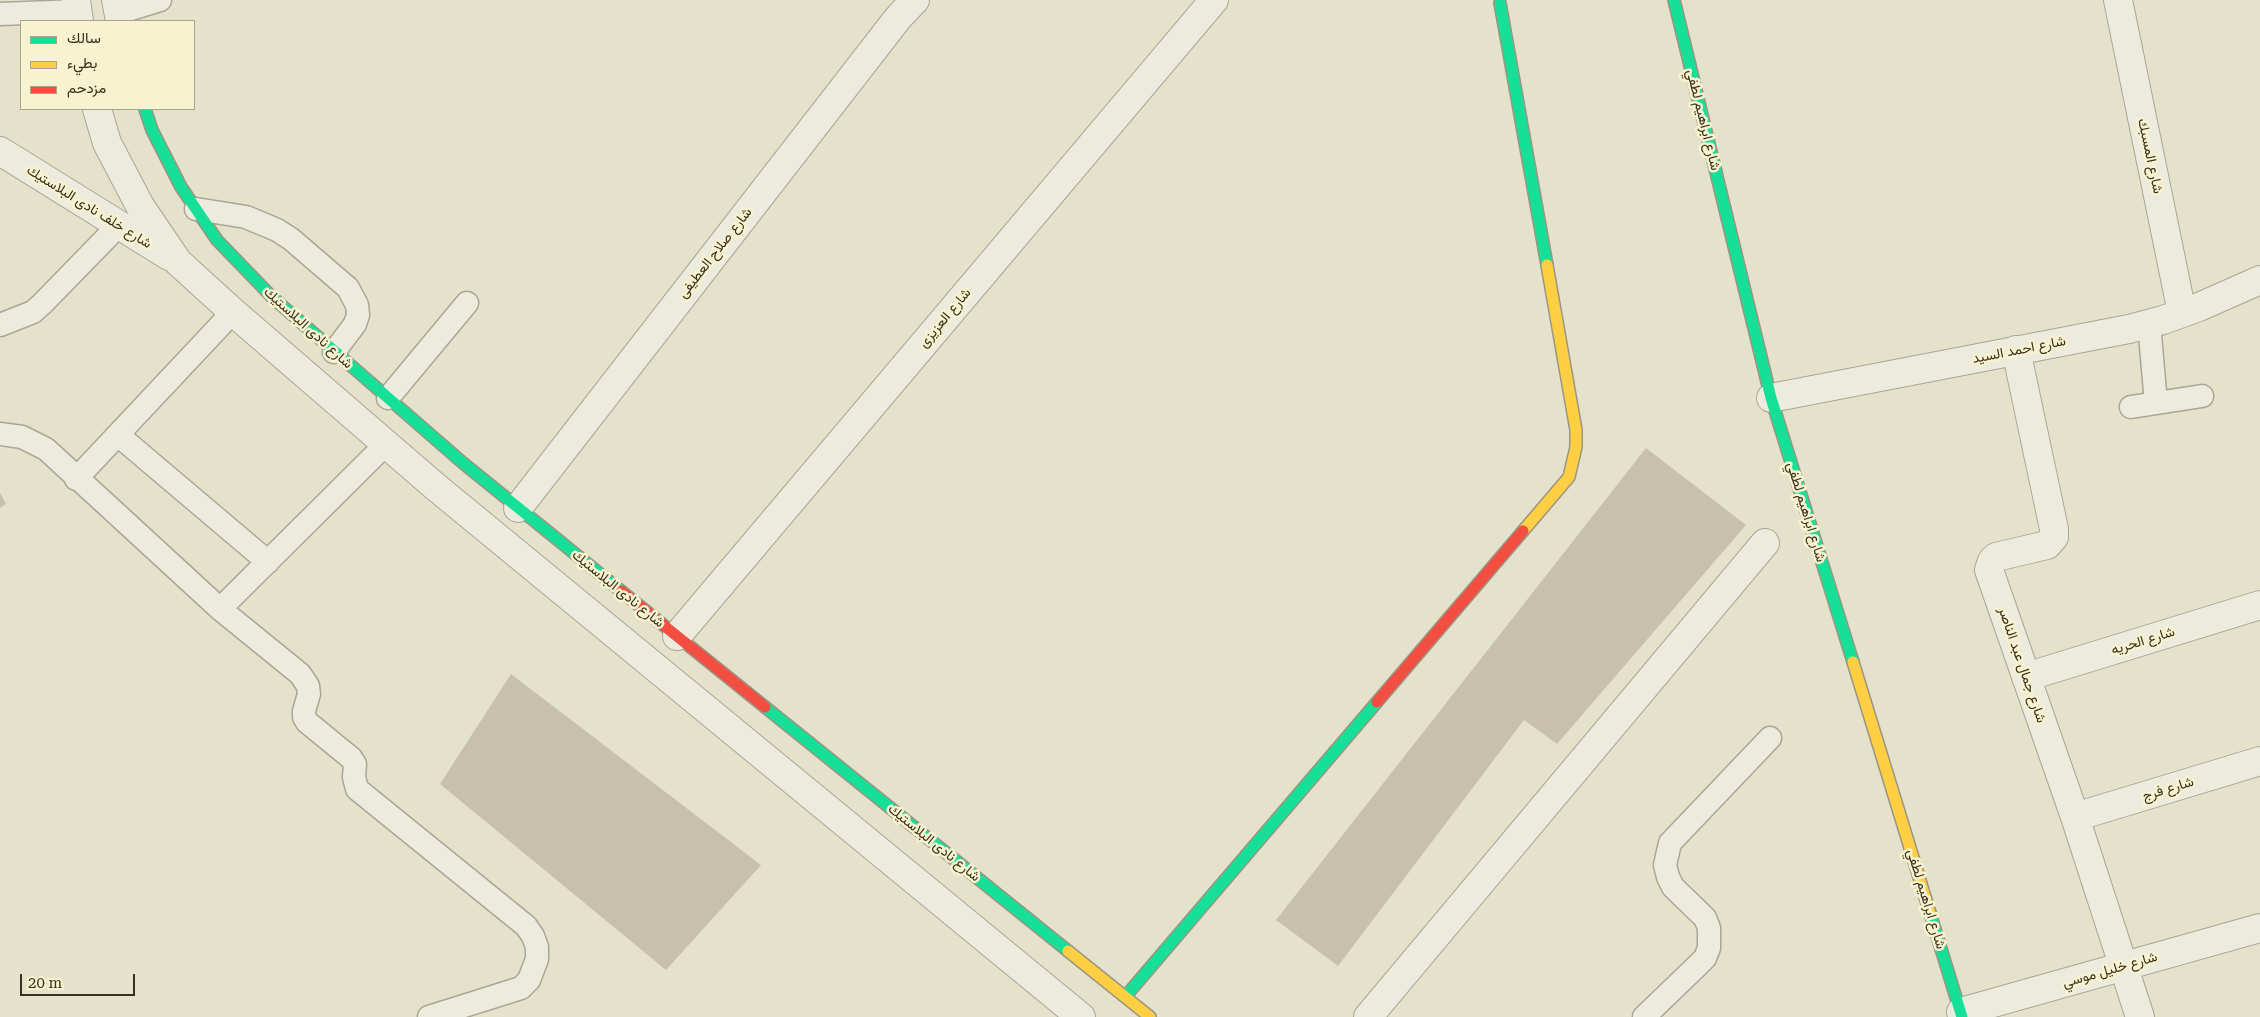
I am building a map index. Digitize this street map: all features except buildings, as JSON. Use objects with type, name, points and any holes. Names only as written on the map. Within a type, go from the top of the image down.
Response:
[{"type":"street","name":"شارع صلاح العطيفى","points":[[518,508],[898,18],[915,0]]},
{"type":"street","name":"شارع العزيزى","points":[[676,636],[1214,0]]},
{"type":"street","name":"شارع ابراهيم لطفي","points":[[1674,0],[1771,398],[1962,1015]]},
{"type":"street","name":"شارع المسبك","points":[[2118,0],[2182,312]]},
{"type":"street","points":[[1125,997],[1569,477],[1576,447],[1576,430],[1500,3]]},
{"type":"street","points":[[96,110],[107,143],[140,206],[178,262],[233,312],[452,501],[1081,1017]]},
{"type":"street","name":"شارع نادى البلاستيك","points":[[145,110],[152,130],[180,187],[217,240],[272,297],[518,508],[1150,1017]]},
{"type":"street","name":"شارع خلف نادى البلاستيك","points":[[0,152],[178,262]]},
{"type":"street","name":"شارع احمد السيد","points":[[1771,398],[2149,324],[2260,280]]},
{"type":"street","name":"شارع جمال عبد الناصر","points":[[2016,350],[2054,529],[2054,537],[2047,545],[1996,557],[1992,561],[1989,570],[2075,818],[2140,1017]]},
{"type":"street","points":[[1368,1017],[1765,543]]},
{"type":"street","name":"شارع الحريه","points":[[2026,676],[2260,605]]},
{"type":"street","name":"شارع فرج","points":[[2075,818],[2260,761]]},
{"type":"street","name":"شارع خليل موسي","points":[[1962,1015],[2123,966],[2260,928]]},
{"type":"lane","points":[[118,11],[160,0]]},
{"type":"lane","points":[[0,14],[78,11]]},
{"type":"lane","points":[[196,209],[246,217],[277,230],[291,239],[348,288],[354,296],[358,315],[355,324],[334,352]]},
{"type":"lane","points":[[0,325],[33,312],[120,225]]},
{"type":"lane","points":[[388,398],[467,303]]},
{"type":"lane","points":[[76,479],[233,312]]},
{"type":"lane","points":[[2149,324],[2156,403]]},
{"type":"lane","points":[[2131,407],[2202,396]]},
{"type":"lane","points":[[0,434],[22,437],[46,449],[76,479],[220,609],[305,679],[309,694],[304,705],[304,717],[307,722],[351,758],[355,764],[354,777],[357,789],[526,926],[533,936],[537,947],[537,959],[529,980],[521,988],[429,1017]]},
{"type":"lane","points":[[118,434],[268,562]]},
{"type":"lane","points":[[220,609],[386,444]]},
{"type":"lane","points":[[1644,1017],[1705,958],[1709,948],[1709,928],[1705,918],[1673,887],[1668,877],[1665,865],[1670,842],[1770,738]]},
{"type":"traffic: fast","points":[[1674,0],[1771,398],[1853,662]]},
{"type":"traffic: fast","points":[[1500,3],[1547,265]]},
{"type":"traffic: fast","points":[[145,110],[152,130],[181,187],[217,240],[272,297],[463,463],[621,591]]},
{"type":"traffic: fast","points":[[1125,997],[1377,702]]},
{"type":"traffic: fast","points":[[765,707],[1068,951]]},
{"type":"traffic: fast","points":[[1930,913],[1962,1017]]},
{"type":"traffic: slow","points":[[1523,531],[1569,477],[1576,447],[1576,430],[1547,265]]},
{"type":"traffic: slow","points":[[1853,662],[1930,913]]},
{"type":"traffic: slow","points":[[1068,951],[1150,1017]]},
{"type":"traffic: jam","points":[[1377,702],[1523,531]]},
{"type":"traffic: jam","points":[[621,591],[765,707]]}]
